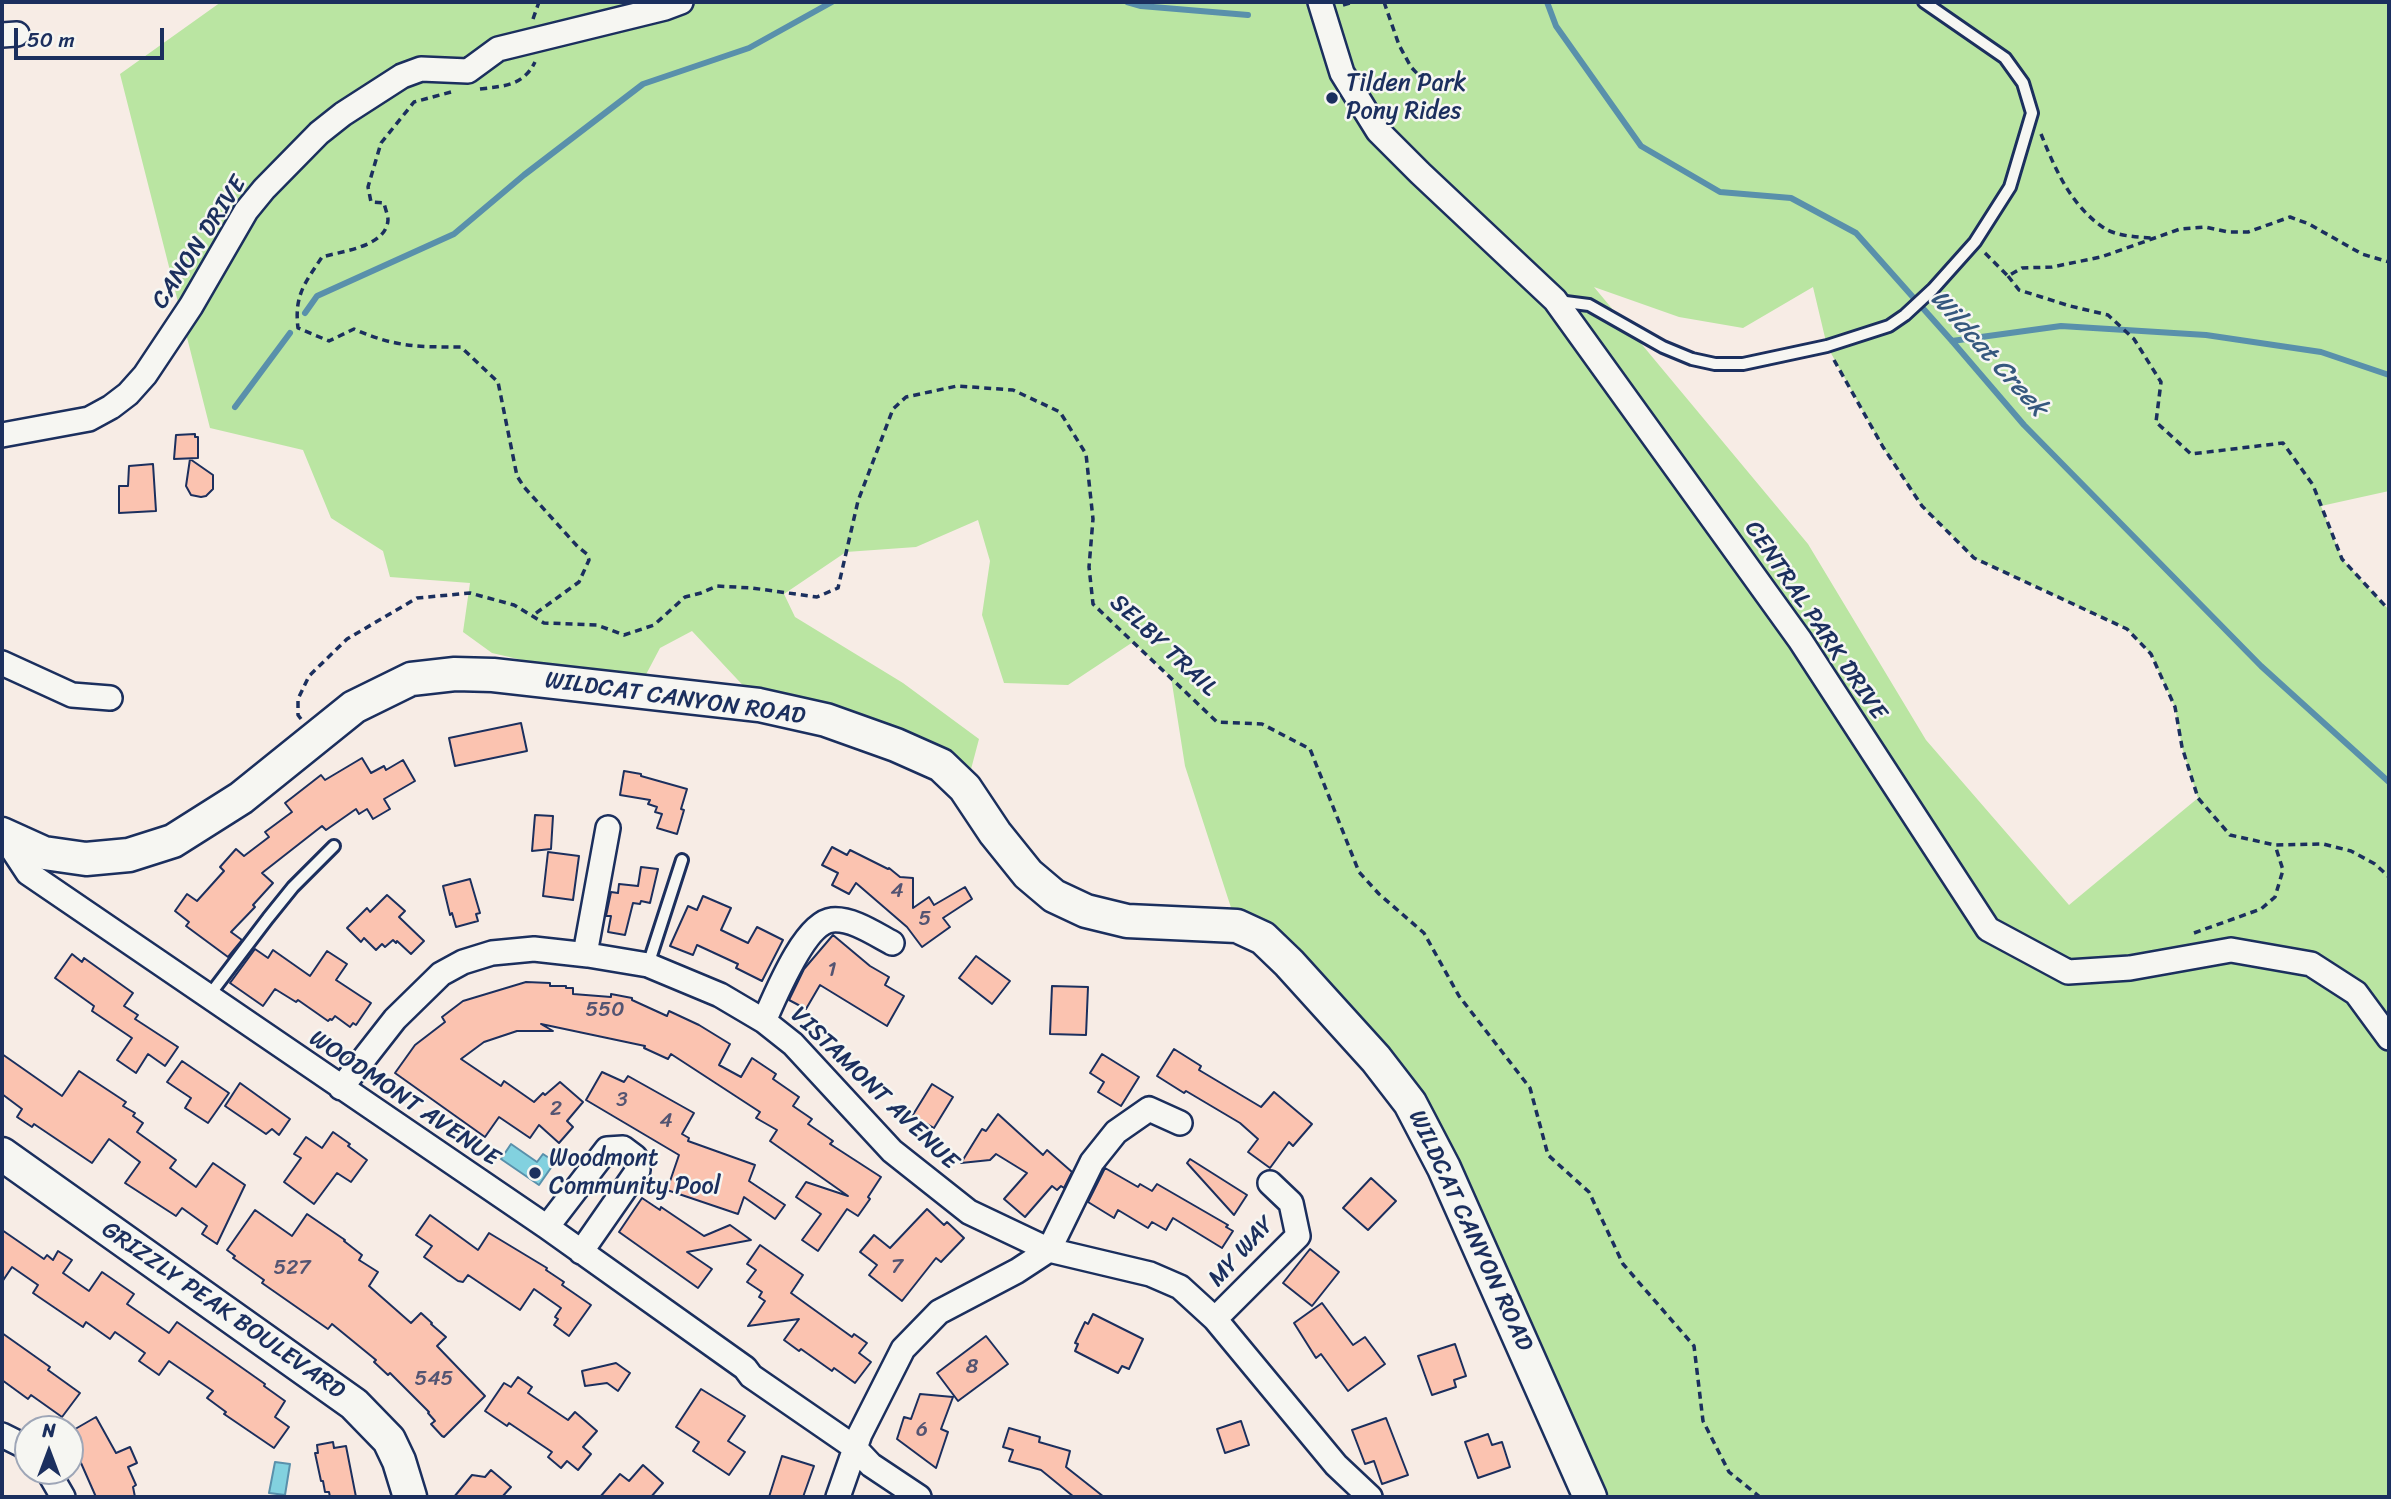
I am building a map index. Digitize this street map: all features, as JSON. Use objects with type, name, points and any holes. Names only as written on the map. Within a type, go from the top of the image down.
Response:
[{"type":"street","name":"CANON DRIVE","points":[[2,435],[89,419],[128,394],[145,375],[191,306],[246,211],[264,189],[319,132],[402,76],[421,69],[468,71],[498,49],[681,2]]},
{"type":"street","name":"CENTRAL PARK DRIVE","points":[[1340,3],[1342,73],[1378,131],[1555,300],[1800,640],[1987,929],[2068,972],[2130,968],[2231,950],[2311,964],[2356,993],[2389,1038]]},
{"type":"street","points":[[2,663],[72,695],[110,698]]},
{"type":"street","name":"WILDCAT CANYON ROAD","points":[[2,834],[44,853],[86,859],[129,855],[173,841],[221,813],[354,707],[411,679],[455,674],[493,675],[759,705],[826,720],[896,745],[941,765],[965,788],[995,833],[1028,874],[1054,896],[1086,911],[1127,921],[1237,926],[1263,938],[1289,963],[1376,1059],[1410,1103],[1444,1168],[1590,1497]]},
{"type":"street","points":[[585,954],[608,828]]},
{"type":"street","name":"WOODMONT AVENUE","points":[[2,834],[28,873],[547,1227],[745,1368],[751,1376],[854,1447],[871,1465],[919,1497]]},
{"type":"street","points":[[764,1021],[793,959],[819,924],[833,920],[858,925],[892,943]]},
{"type":"street","name":"VISTAMONT AVENUE","points":[[341,1088],[395,1019],[441,974],[463,962],[492,953],[534,949],[585,954],[648,965],[720,995],[764,1021],[793,1044],[892,1151],[968,1212],[1049,1250],[1160,1279],[1180,1287],[1215,1319],[1336,1465],[1370,1497]]},
{"type":"street","points":[[838,1497],[854,1447],[903,1349],[939,1312],[1017,1271],[1049,1250],[1092,1162],[1116,1132],[1149,1109],[1180,1123]]},
{"type":"street","points":[[547,1227],[607,1149],[623,1148],[635,1157],[638,1170],[581,1252]]},
{"type":"street","name":"GRIZZLY PEAK BOULEVARD","points":[[2,1154],[354,1404],[389,1440],[410,1497]]},
{"type":"street","name":"MY WAY","points":[[1215,1319],[1298,1236],[1290,1203],[1270,1184]]},
{"type":"lane","points":[[1555,300],[1589,305],[1663,347],[1692,359],[1715,364],[1743,364],[1826,346],[1889,326],[1905,315],[1933,289],[1975,242],[2010,187],[2032,113],[2023,83],[2005,58],[1924,2]]},
{"type":"lane","points":[[208,997],[293,887],[334,846]]},
{"type":"lane","points":[[648,965],[682,860]]},
{"type":"path","points":[[469,90],[506,86],[526,77],[535,63],[533,19],[539,2]]},
{"type":"path","points":[[1340,3],[1354,2]]},
{"type":"path","points":[[1384,2],[1399,45],[1412,67],[1429,86]]},
{"type":"path","points":[[457,91],[414,102],[381,142],[369,187],[371,202],[384,203],[388,219],[382,234],[361,248],[322,257],[303,286],[295,310],[298,328],[329,341],[354,329],[374,338],[409,347],[461,347],[498,382],[517,476],[524,487],[587,554],[589,560],[579,582],[531,617]]},
{"type":"path","points":[[2032,113],[2062,184],[2083,209],[2105,229],[2153,238]]},
{"type":"path","points":[[2008,276],[2022,268],[2052,267],[2101,257],[2180,229],[2205,227],[2228,232],[2248,232],[2290,217],[2309,224],[2362,254],[2389,262]]},
{"type":"path","points":[[1975,242],[2020,289],[2070,306],[2108,315],[2134,339],[2161,382],[2156,422],[2191,454],[2283,443],[2313,485],[2342,559],[2389,610]]},
{"type":"path","points":[[1826,346],[1884,447],[1922,506],[1974,558],[2127,629],[2151,654],[2175,707],[2182,747],[2198,798],[2230,835],[2274,845],[2323,844],[2351,851],[2375,864],[2389,877]]},
{"type":"path","name":"SELBY TRAIL","points":[[314,738],[298,715],[298,699],[309,676],[347,639],[417,598],[470,593],[514,605],[544,623],[597,625],[624,635],[654,625],[685,597],[717,586],[752,587],[817,597],[838,588],[858,501],[893,409],[906,397],[957,386],[1013,390],[1060,412],[1086,454],[1093,519],[1089,566],[1093,604],[1217,722],[1262,724],[1310,749],[1359,872],[1379,894],[1424,933],[1460,996],[1530,1088],[1548,1154],[1589,1192],[1623,1264],[1694,1346],[1703,1421],[1729,1472],[1760,1497]]},
{"type":"path","points":[[2182,938],[2261,909],[2275,897],[2283,870],[2274,845]]},
{"type":"green space","points":[[221,2],[2389,2],[2389,491],[2321,506],[2342,559],[2389,610],[2389,1497],[1590,1497],[1410,1103],[1237,926],[1185,766],[1171,677],[1133,642],[1068,685],[1004,683],[982,615],[990,561],[978,520],[916,547],[846,552],[784,594],[795,617],[903,683],[979,739],[970,773],[941,746],[903,730],[751,694],[692,631],[660,648],[641,684],[613,681],[492,653],[463,632],[470,583],[390,577],[383,551],[331,518],[303,450],[210,428],[120,74]],"holes":[[[1594,287],[1679,317],[1743,328],[1813,287],[1827,346],[1883,447],[1922,506],[1974,558],[2127,629],[2151,654],[2175,707],[2182,747],[2198,798],[2069,905],[1926,740],[1808,544]]]},
{"type":"water","name":"Woodmont Community Pool","points":[[511,1144],[537,1162],[543,1154],[555,1162],[539,1185],[501,1159]]},
{"type":"water","points":[[275,1462],[290,1464],[285,1495],[269,1493]]},
{"type":"building","points":[[195,434],[195,437],[198,437],[198,458],[174,459],[176,435]]},
{"type":"building","points":[[190,459],[213,475],[213,489],[206,496],[191,495],[186,486]]},
{"type":"building","points":[[153,464],[156,511],[119,513],[119,486],[128,486],[129,466]]},
{"type":"building","points":[[521,723],[527,751],[455,766],[449,738]]},
{"type":"building","points":[[362,758],[371,773],[384,766],[386,770],[403,760],[415,781],[384,799],[390,809],[373,819],[367,809],[359,814],[356,809],[326,830],[322,826],[262,873],[273,883],[231,932],[242,940],[228,957],[186,926],[189,922],[175,911],[187,894],[197,901],[224,871],[220,867],[236,849],[244,856],[269,837],[265,832],[292,812],[285,803],[321,775],[325,780]]},
{"type":"building","points":[[624,771],[687,789],[677,834],[657,828],[662,814],[655,812],[657,807],[648,804],[650,800],[620,795]]},
{"type":"building","points":[[535,815],[553,816],[551,849],[532,851]]},
{"type":"building","points":[[832,847],[847,855],[850,850],[889,868],[900,877],[913,878],[913,908],[929,897],[934,905],[965,887],[972,899],[943,918],[950,927],[922,947],[907,927],[856,883],[849,894],[832,885],[838,873],[822,865]]},
{"type":"building","points":[[548,852],[579,856],[573,900],[543,896]]},
{"type":"building","points":[[641,867],[658,869],[650,903],[633,903],[625,935],[608,932],[611,916],[606,916],[611,892],[618,893],[619,884],[638,886]]},
{"type":"building","points":[[470,879],[480,913],[476,914],[478,921],[456,927],[443,886]]},
{"type":"building","points":[[387,895],[405,911],[399,917],[424,941],[411,954],[393,940],[385,947],[382,944],[376,950],[364,938],[361,942],[347,928],[367,908],[370,912]]},
{"type":"building","points":[[703,896],[731,908],[721,930],[748,943],[757,927],[783,940],[762,981],[736,968],[738,964],[697,945],[693,955],[670,946],[688,906],[697,910]]},
{"type":"building","points":[[833,935],[870,966],[889,977],[885,985],[904,996],[887,1026],[820,985],[806,1009],[789,1000],[804,969]]},
{"type":"building","points":[[255,949],[268,958],[273,950],[310,976],[327,951],[347,964],[336,980],[371,1003],[356,1025],[353,1023],[350,1027],[335,1016],[328,1021],[298,1000],[296,1002],[275,989],[263,1006],[230,983]]},
{"type":"building","points":[[72,954],[82,962],[84,958],[133,993],[124,1006],[138,1015],[135,1019],[178,1047],[165,1066],[148,1054],[136,1073],[117,1060],[132,1038],[92,1011],[94,1006],[55,978]]},
{"type":"building","points":[[976,956],[1010,981],[992,1004],[959,978]]},
{"type":"building","points":[[526,982],[566,986],[573,988],[573,994],[611,997],[611,994],[632,998],[667,1016],[669,1011],[699,1025],[730,1044],[719,1065],[741,1077],[752,1058],[776,1074],[773,1079],[799,1097],[793,1106],[812,1119],[808,1124],[833,1141],[830,1144],[881,1177],[868,1197],[870,1199],[858,1216],[847,1209],[818,1251],[802,1240],[821,1214],[796,1197],[806,1182],[848,1196],[770,1141],[777,1130],[756,1118],[760,1112],[671,1054],[668,1059],[644,1048],[645,1046],[541,1024],[553,1031],[517,1031],[484,1042],[461,1059],[501,1086],[504,1081],[534,1102],[560,1082],[583,1102],[567,1121],[573,1127],[559,1143],[539,1125],[530,1138],[499,1117],[485,1137],[395,1073],[415,1045],[445,1022],[442,1017],[463,1001]]},
{"type":"building","points":[[1052,986],[1088,987],[1086,1035],[1050,1034]]},
{"type":"building","points":[[1174,1049],[1201,1066],[1199,1070],[1261,1107],[1274,1092],[1312,1124],[1293,1146],[1289,1142],[1270,1168],[1248,1152],[1258,1139],[1240,1123],[1157,1076]]},
{"type":"building","points":[[2,1054],[62,1096],[79,1071],[126,1102],[123,1106],[135,1113],[133,1116],[143,1123],[137,1132],[176,1160],[170,1168],[196,1187],[213,1163],[245,1185],[217,1244],[202,1234],[207,1226],[182,1208],[176,1216],[125,1183],[140,1162],[109,1139],[92,1163],[34,1124],[32,1127],[17,1117],[22,1109],[2,1094]]},
{"type":"building","points":[[1102,1054],[1139,1077],[1121,1106],[1098,1092],[1104,1082],[1090,1073]]},
{"type":"building","points":[[182,1061],[229,1093],[208,1123],[185,1108],[191,1098],[167,1082]]},
{"type":"building","points":[[602,1072],[624,1082],[628,1076],[694,1113],[682,1134],[689,1138],[688,1141],[755,1165],[749,1181],[785,1205],[775,1219],[744,1197],[738,1214],[667,1190],[679,1155],[586,1100]]},
{"type":"building","points":[[240,1083],[290,1119],[279,1135],[272,1129],[266,1134],[225,1106]]},
{"type":"building","points":[[932,1084],[953,1097],[934,1128],[927,1124],[925,1127],[911,1118]]},
{"type":"building","points":[[998,1114],[1043,1155],[1047,1150],[1072,1172],[1064,1188],[1061,1186],[1057,1190],[1052,1186],[1025,1217],[1004,1199],[1027,1173],[996,1154],[990,1160],[961,1163],[982,1129],[986,1131]]},
{"type":"building","points":[[333,1132],[367,1160],[351,1182],[337,1173],[314,1204],[284,1182],[301,1158],[294,1154],[306,1137],[322,1148]]},
{"type":"building","points":[[1190,1159],[1247,1195],[1234,1215],[1187,1163]]},
{"type":"building","points":[[1105,1168],[1138,1187],[1140,1184],[1152,1191],[1157,1184],[1228,1225],[1226,1227],[1233,1231],[1222,1248],[1173,1218],[1166,1230],[1152,1222],[1148,1228],[1118,1210],[1114,1218],[1088,1202]]},
{"type":"building","points":[[1371,1178],[1396,1201],[1368,1230],[1343,1208]]},
{"type":"building","points":[[642,1198],[660,1210],[661,1207],[704,1236],[730,1225],[751,1240],[687,1252],[712,1269],[698,1288],[619,1232]]},
{"type":"building","points":[[927,1209],[944,1225],[947,1222],[964,1238],[941,1262],[936,1258],[902,1301],[869,1275],[877,1265],[860,1252],[874,1235],[890,1248]]},
{"type":"building","points":[[255,1210],[292,1236],[307,1214],[345,1240],[362,1255],[359,1260],[378,1272],[369,1286],[411,1323],[421,1313],[432,1323],[446,1337],[437,1346],[485,1396],[442,1436],[431,1424],[435,1421],[429,1412],[390,1373],[388,1375],[374,1362],[376,1360],[332,1324],[328,1329],[262,1283],[264,1280],[233,1258],[235,1256],[227,1250]]},
{"type":"building","points":[[430,1215],[478,1250],[489,1233],[547,1268],[546,1270],[564,1282],[562,1285],[591,1305],[569,1336],[554,1325],[558,1319],[555,1317],[561,1308],[534,1289],[520,1310],[468,1275],[463,1282],[458,1281],[424,1257],[432,1246],[416,1235]]},
{"type":"building","points":[[2,1230],[44,1259],[47,1255],[53,1260],[58,1251],[72,1260],[63,1273],[89,1291],[102,1272],[134,1294],[127,1304],[169,1333],[177,1322],[265,1384],[264,1386],[285,1401],[275,1417],[289,1427],[274,1448],[224,1414],[226,1412],[207,1398],[213,1391],[169,1361],[159,1375],[139,1361],[145,1353],[115,1332],[110,1339],[86,1322],[83,1327],[33,1293],[38,1285],[12,1267],[2,1282]]},
{"type":"building","points":[[760,1245],[803,1275],[791,1293],[852,1337],[854,1334],[867,1343],[859,1353],[871,1362],[855,1383],[784,1340],[799,1319],[748,1326],[765,1301],[759,1297],[762,1292],[747,1282],[756,1270],[747,1264]]},
{"type":"building","points":[[1310,1249],[1339,1272],[1312,1306],[1283,1283]]},
{"type":"building","points":[[1322,1303],[1353,1345],[1365,1337],[1385,1364],[1348,1391],[1321,1354],[1316,1358],[1294,1323]]},
{"type":"building","points":[[1093,1314],[1143,1339],[1129,1369],[1122,1366],[1118,1373],[1075,1351],[1078,1344],[1075,1343],[1085,1322],[1088,1324]]},
{"type":"building","points":[[2,1333],[50,1367],[48,1370],[80,1393],[64,1415],[59,1415],[31,1395],[28,1399],[2,1380]]},
{"type":"building","points":[[986,1336],[1008,1364],[958,1401],[937,1373]]},
{"type":"building","points":[[1455,1344],[1466,1376],[1454,1380],[1456,1387],[1432,1395],[1418,1356]]},
{"type":"building","points":[[616,1363],[630,1373],[618,1391],[607,1383],[585,1386],[582,1371]]},
{"type":"building","points":[[518,1377],[532,1387],[528,1393],[568,1420],[575,1412],[597,1431],[583,1447],[591,1454],[578,1470],[567,1461],[561,1468],[548,1457],[552,1452],[509,1423],[507,1426],[485,1411],[504,1383],[511,1387]]},
{"type":"building","points":[[701,1389],[745,1416],[728,1441],[745,1452],[729,1475],[693,1451],[699,1442],[676,1427]]},
{"type":"building","points":[[920,1394],[953,1397],[941,1429],[948,1432],[936,1468],[897,1439],[904,1417],[911,1419]]},
{"type":"building","points":[[96,1417],[116,1453],[130,1447],[137,1463],[128,1467],[136,1485],[133,1487],[135,1497],[96,1497],[84,1470],[84,1424]]},
{"type":"building","points":[[1386,1418],[1408,1475],[1382,1484],[1374,1461],[1365,1464],[1352,1430]]},
{"type":"building","points":[[1241,1421],[1249,1445],[1225,1453],[1217,1429]]},
{"type":"building","points":[[1009,1428],[1040,1437],[1039,1442],[1070,1451],[1066,1467],[1104,1497],[1074,1497],[1041,1470],[1009,1461],[1013,1450],[1003,1447]]},
{"type":"building","points":[[1488,1434],[1492,1445],[1502,1442],[1510,1467],[1478,1478],[1465,1442]]},
{"type":"building","points":[[333,1442],[334,1448],[346,1446],[356,1497],[330,1497],[329,1492],[325,1492],[315,1453],[318,1453],[317,1445]]},
{"type":"building","points":[[782,1456],[814,1466],[803,1497],[769,1497]]},
{"type":"building","points":[[643,1465],[663,1483],[651,1497],[600,1497],[620,1474],[629,1481]]},
{"type":"building","points":[[491,1470],[511,1487],[502,1497],[454,1497],[472,1475],[485,1477]]},
{"type":"waterway","points":[[305,313],[317,296],[454,234],[524,175],[643,84],[749,48],[832,2]]},
{"type":"waterway","points":[[1127,2],[1141,6],[1248,15]]},
{"type":"waterway","name":"Wildcat Creek","points":[[1547,2],[1556,26],[1641,146],[1720,192],[1791,198],[1856,233],[2024,425],[2261,666],[2389,782]]},
{"type":"waterway","points":[[1952,341],[2061,326],[2206,335],[2321,352],[2389,375]]},
{"type":"waterway","points":[[235,407],[290,333]]},
{"type":"place","name":"Tilden Park Pony Rides","points":[[1332,98]]},
{"type":"place","name":"Woodmont Community Pool","points":[[535,1173]]}]
